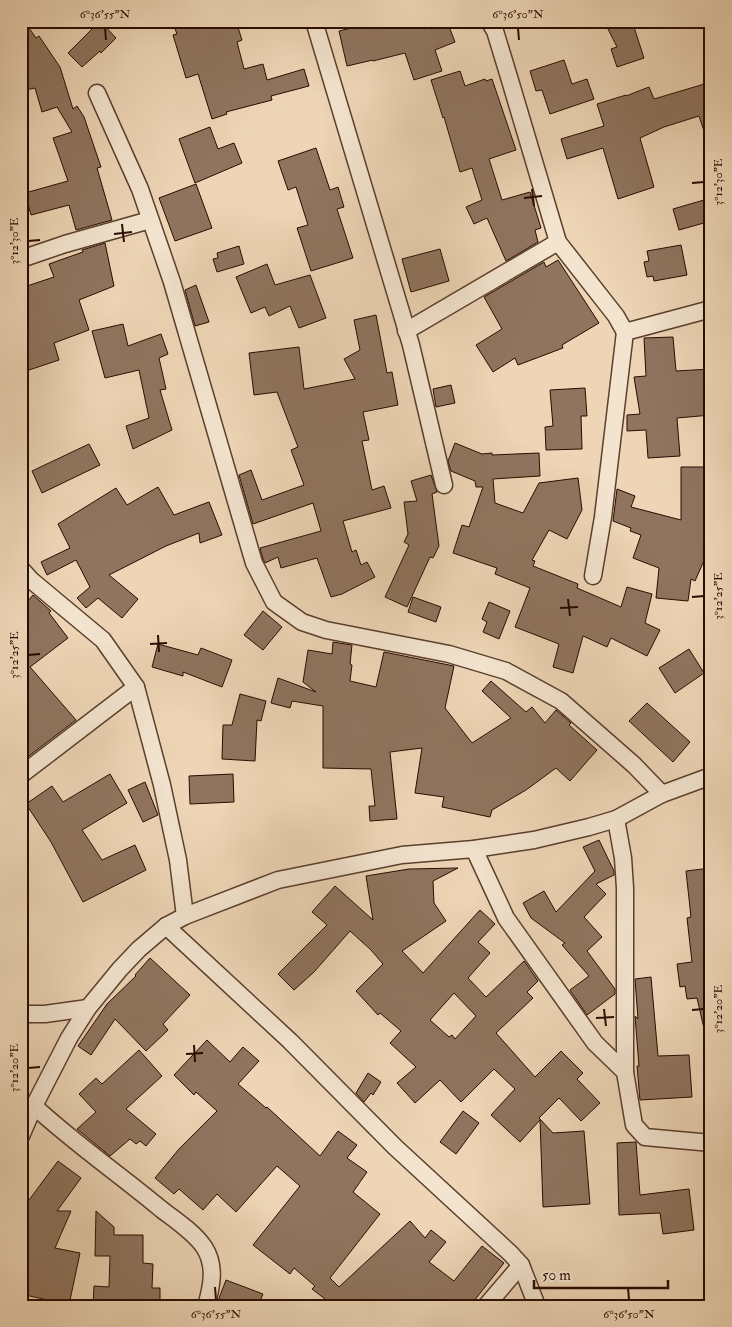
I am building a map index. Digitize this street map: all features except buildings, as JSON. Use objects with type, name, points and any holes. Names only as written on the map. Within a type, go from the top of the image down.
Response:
[{"type":"street","points":[[314,21],[411,345],[444,485]]},
{"type":"street","points":[[489,21],[495,31],[558,242],[616,316],[624,332],[603,517],[593,576]]},
{"type":"street","points":[[97,94],[140,189],[172,282],[254,563],[274,602],[302,622],[326,630],[450,654],[506,671],[561,701],[634,765],[662,794]]},
{"type":"street","points":[[21,259],[65,244],[150,220]]},
{"type":"street","points":[[406,331],[558,242]]},
{"type":"street","points":[[624,332],[711,309]]},
{"type":"street","points":[[21,570],[103,640],[136,687],[162,786],[178,860],[186,916]]},
{"type":"street","points":[[21,775],[136,687]]},
{"type":"street","points":[[21,1136],[34,1106],[69,1038],[88,1008],[120,970],[166,926],[186,916],[278,880],[402,856],[474,849],[534,840],[616,819],[662,794],[711,776]]},
{"type":"street","points":[[616,819],[623,858],[625,888],[625,1072],[634,1125],[645,1137],[711,1143]]},
{"type":"street","points":[[474,849],[506,918],[595,1043],[625,1072]]},
{"type":"street","points":[[166,926],[290,1042],[395,1147],[510,1253],[521,1265],[537,1306]]},
{"type":"street","points":[[21,1014],[45,1014],[88,1008]]},
{"type":"street","points":[[34,1106],[64,1134],[177,1221],[204,1247],[212,1268],[206,1306]]},
{"type":"street","points":[[486,1306],[521,1265]]}]
